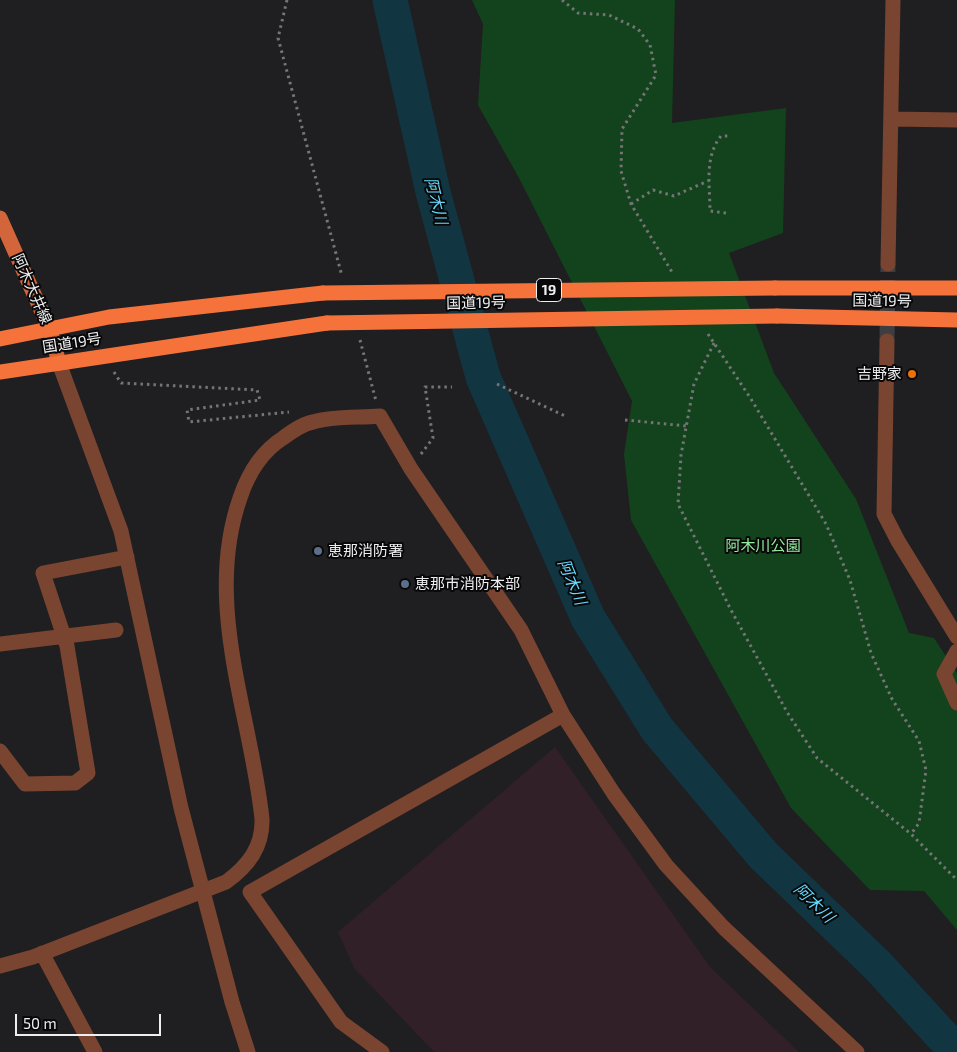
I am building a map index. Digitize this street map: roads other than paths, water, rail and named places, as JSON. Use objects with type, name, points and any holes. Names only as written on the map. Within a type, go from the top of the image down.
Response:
[{"type":"highway","name":"国道19号","points":[[0,338],[50,330],[109,317],[323,293],[957,288]]},
{"type":"highway","name":"国道19号","points":[[0,372],[327,323],[777,316],[957,320]]},
{"type":"main road","name":"阿木大井線","points":[[0,218],[50,330],[59,363]]},
{"type":"street","points":[[888,264],[893,0]]},
{"type":"street","points":[[890,119],[957,120]]},
{"type":"street","points":[[888,341],[884,514],[903,549],[957,637]]},
{"type":"street","points":[[59,363],[121,531],[202,892],[248,1052]]},
{"type":"street","points":[[0,966],[42,953],[226,882],[245,866],[259,846],[263,827],[260,800],[233,658],[227,600],[230,535],[242,492],[260,458],[275,443],[312,422],[379,410],[411,469],[521,630],[563,715],[614,794],[666,865],[724,928],[856,1052]]},
{"type":"street","points":[[0,750],[25,784],[75,783],[88,773],[64,636],[43,573],[126,557]]},
{"type":"street","points":[[0,644],[116,630]]},
{"type":"street","points":[[957,651],[944,674],[957,703]]},
{"type":"street","points":[[382,1052],[341,1022],[250,892],[563,715]]},
{"type":"street","points":[[42,953],[95,1052]]},
{"type":"waterway","name":"阿木川","points":[[390,0],[433,192],[483,377],[588,618],[657,729],[763,855],[878,966],[957,1052]]},
{"type":"tunnel","points":[[887,341],[888,264]]},
{"type":"place","name":"吉野家","points":[[912,374]]},
{"type":"place","name":"恵那消防署","points":[[318,551]]},
{"type":"place","name":"恵那市消防本部","points":[[405,584]]},
{"type":"park label","name":"阿木川公園","points":[[763,546]]}]
